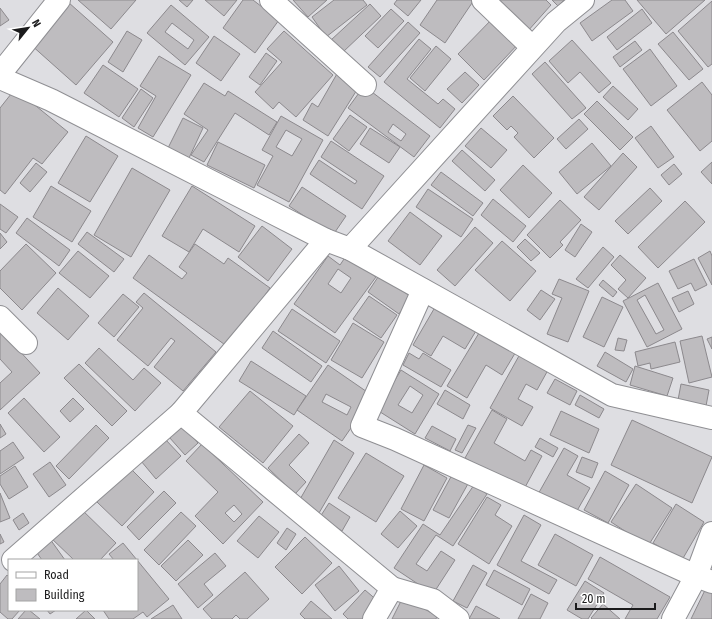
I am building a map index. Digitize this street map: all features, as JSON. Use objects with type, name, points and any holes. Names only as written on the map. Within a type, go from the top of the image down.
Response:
[{"type":"street","points":[[0,74],[59,0]]},
{"type":"street","points":[[271,0],[365,85]]},
{"type":"street","points":[[482,0],[532,47]]},
{"type":"street","points":[[350,249],[532,47],[556,22],[583,0]]},
{"type":"street","points":[[0,78],[52,100],[326,240],[350,249],[612,395],[712,418]]},
{"type":"street","points":[[14,559],[181,413],[326,240]]},
{"type":"street","points":[[423,290],[362,426],[395,439],[704,579]]},
{"type":"street","points":[[0,317],[26,343]]},
{"type":"street","points":[[181,413],[392,588],[433,600],[458,619]]},
{"type":"street","points":[[673,619],[704,579],[712,533]]},
{"type":"street","points":[[0,573],[8,564]]},
{"type":"street","points":[[374,619],[392,588]]},
{"type":"building","points":[[78,0],[136,0],[111,29]]},
{"type":"building","points":[[179,0],[193,0],[187,7]]},
{"type":"building","points":[[205,0],[237,0],[224,16]]},
{"type":"building","points":[[243,0],[253,0],[279,20],[255,53],[223,28]]},
{"type":"building","points":[[293,0],[327,0],[308,17]]},
{"type":"building","points":[[334,0],[363,0],[367,5],[326,37],[312,17]]},
{"type":"building","points":[[397,0],[421,0],[408,16],[394,4]]},
{"type":"building","points":[[437,0],[474,0],[445,43],[420,25]]},
{"type":"building","points":[[490,0],[546,0],[551,5],[527,32]]},
{"type":"building","points":[[552,0],[564,0],[558,6]]},
{"type":"building","points":[[612,0],[625,0],[633,11],[592,41],[580,23]]},
{"type":"building","points":[[637,0],[705,0],[666,34]]},
{"type":"building","points":[[712,1],[712,64],[708,67],[678,31]]},
{"type":"building","points":[[68,2],[113,42],[76,85],[30,44]]},
{"type":"building","points":[[370,4],[381,16],[343,52],[331,40]]},
{"type":"building","points":[[171,5],[209,37],[185,65],[147,33]],"holes":[[[172,23],[194,40],[188,49],[165,32]]]},
{"type":"building","points":[[0,8],[9,20],[0,26]]},
{"type":"building","points":[[391,9],[404,21],[378,48],[365,36]]},
{"type":"building","points":[[642,9],[652,23],[617,50],[607,37]]},
{"type":"building","points":[[495,16],[521,41],[484,80],[458,54]]},
{"type":"building","points":[[408,22],[420,33],[380,77],[368,67]]},
{"type":"building","points":[[127,31],[142,40],[123,72],[108,62]]},
{"type":"building","points":[[284,31],[333,75],[296,117],[279,102],[273,109],[255,92],[282,62],[267,49]]},
{"type":"building","points":[[673,32],[703,69],[689,80],[658,44]]},
{"type":"building","points":[[214,36],[240,54],[221,81],[196,63]]},
{"type":"building","points":[[419,39],[431,49],[407,79],[438,104],[443,99],[455,109],[440,128],[384,82]]},
{"type":"building","points":[[572,40],[611,83],[599,93],[580,72],[568,83],[549,61]]},
{"type":"building","points":[[635,41],[642,50],[620,67],[613,57]]},
{"type":"building","points":[[436,46],[451,59],[425,91],[410,78]]},
{"type":"building","points":[[650,49],[677,86],[651,106],[623,69]]},
{"type":"building","points":[[266,53],[277,61],[260,85],[249,77]]},
{"type":"building","points":[[159,56],[191,75],[153,137],[138,128],[156,96],[140,86]]},
{"type":"building","points":[[545,62],[586,108],[572,119],[532,74]]},
{"type":"building","points":[[103,65],[138,89],[119,117],[84,93]]},
{"type":"building","points":[[338,72],[360,85],[328,136],[303,120],[312,103],[318,107]]},
{"type":"building","points":[[465,72],[479,85],[462,103],[447,89]]},
{"type":"building","points":[[702,82],[712,95],[712,141],[700,151],[667,110]]},
{"type":"building","points":[[204,83],[225,96],[228,91],[277,122],[269,135],[235,113],[204,162],[191,155],[208,130],[184,114]]},
{"type":"building","points":[[364,86],[430,136],[414,157],[348,108]],"holes":[[[393,124],[406,134],[401,141],[388,132]]]},
{"type":"building","points":[[613,86],[638,109],[628,120],[603,97]]},
{"type":"building","points":[[15,89],[68,132],[42,164],[33,158],[5,194],[0,190],[0,108]]},
{"type":"building","points":[[141,89],[153,98],[134,127],[122,118]]},
{"type":"building","points":[[513,96],[554,138],[534,158],[514,137],[518,133],[511,126],[507,130],[493,116]]},
{"type":"building","points":[[597,101],[633,137],[620,150],[584,114]]},
{"type":"building","points":[[350,115],[367,127],[349,151],[333,139]]},
{"type":"building","points":[[281,116],[323,140],[289,202],[257,185],[273,156],[262,150]],"holes":[[[286,130],[302,139],[292,156],[276,147]]]},
{"type":"building","points":[[183,118],[203,128],[189,158],[168,148]]},
{"type":"building","points":[[579,119],[588,129],[566,149],[557,139]]},
{"type":"building","points":[[651,126],[674,157],[658,168],[635,138]]},
{"type":"building","points":[[370,128],[400,147],[389,163],[360,144]]},
{"type":"building","points":[[481,128],[507,150],[491,168],[465,146]]},
{"type":"building","points":[[86,136],[118,156],[90,202],[58,183]]},
{"type":"building","points":[[331,141],[384,176],[362,209],[310,174],[319,160],[355,184],[357,181],[321,157]]},
{"type":"building","points":[[218,142],[265,165],[254,188],[207,165]]},
{"type":"building","points":[[592,143],[611,166],[577,194],[559,172]]},
{"type":"building","points":[[462,150],[495,180],[485,191],[452,161]]},
{"type":"building","points":[[623,153],[637,167],[599,210],[584,197]]},
{"type":"building","points":[[712,162],[712,184],[701,172]]},
{"type":"building","points":[[36,163],[47,172],[30,192],[20,183]]},
{"type":"building","points":[[674,164],[682,174],[669,185],[661,175]]},
{"type":"building","points":[[523,165],[552,193],[529,218],[500,190]]},
{"type":"building","points":[[132,168],[170,190],[131,257],[94,235]]},
{"type":"building","points":[[441,172],[483,203],[473,216],[431,185]]},
{"type":"building","points":[[51,186],[91,211],[72,242],[33,217]]},
{"type":"building","points":[[192,186],[255,226],[239,252],[203,229],[189,252],[162,236]]},
{"type":"building","points":[[302,187],[346,216],[333,235],[289,206]]},
{"type":"building","points":[[650,188],[662,201],[628,234],[615,221]]},
{"type":"building","points":[[428,189],[473,219],[461,237],[416,207]]},
{"type":"building","points":[[493,199],[526,226],[513,242],[481,215]]},
{"type":"building","points":[[560,200],[581,220],[560,242],[563,245],[550,258],[527,235]]},
{"type":"building","points":[[685,201],[705,222],[658,268],[638,247]]},
{"type":"building","points":[[0,204],[18,217],[6,233],[0,229]]},
{"type":"building","points":[[410,212],[442,236],[420,265],[388,241]]},
{"type":"building","points":[[27,218],[70,250],[59,266],[16,233]]},
{"type":"building","points":[[581,224],[592,232],[575,257],[565,250]]},
{"type":"building","points":[[262,226],[292,249],[268,281],[238,257]]},
{"type":"building","points":[[475,227],[493,243],[455,286],[437,270]]},
{"type":"building","points":[[87,232],[124,259],[114,272],[78,244]]},
{"type":"building","points":[[0,233],[7,242],[0,249]]},
{"type":"building","points":[[525,239],[540,253],[531,261],[517,247]]},
{"type":"building","points":[[502,241],[536,271],[510,301],[475,270]]},
{"type":"building","points":[[26,244],[56,273],[22,310],[0,288],[0,271]]},
{"type":"building","points":[[195,244],[224,264],[228,258],[270,288],[228,347],[133,278],[149,255],[182,279],[187,273],[179,267]]},
{"type":"building","points":[[603,247],[614,257],[588,288],[576,279]]},
{"type":"building","points":[[78,251],[109,276],[90,298],[59,273]]},
{"type":"building","points":[[710,251],[712,256],[712,285],[698,258]]},
{"type":"building","points":[[620,255],[646,278],[628,298],[618,289],[626,280],[611,265]]},
{"type":"building","points":[[328,256],[340,265],[346,256],[376,277],[335,333],[294,304]],"holes":[[[338,269],[351,278],[341,293],[328,284]]]},
{"type":"building","points":[[694,259],[707,285],[695,291],[691,283],[678,289],[669,271]]},
{"type":"building","points":[[380,274],[411,297],[399,314],[368,292]]},
{"type":"building","points":[[559,279],[589,291],[568,342],[547,334],[562,298],[552,294]]},
{"type":"building","points":[[603,280],[617,292],[613,297],[599,285]]},
{"type":"building","points":[[658,283],[682,329],[647,347],[623,301]],"holes":[[[645,295],[664,330],[656,334],[637,300]]]},
{"type":"building","points":[[58,288],[89,316],[68,340],[37,313]]},
{"type":"building","points":[[541,290],[555,299],[540,320],[527,310]]},
{"type":"building","points":[[688,291],[694,304],[679,312],[672,298]]},
{"type":"building","points":[[144,293],[216,352],[183,391],[154,367],[175,341],[171,338],[148,366],[117,340],[143,308],[136,302]]},
{"type":"building","points":[[123,294],[139,307],[114,337],[98,323]]},
{"type":"building","points":[[369,296],[397,315],[381,338],[353,319]]},
{"type":"building","points":[[602,297],[623,307],[604,347],[583,337]]},
{"type":"building","points":[[438,302],[479,326],[465,349],[443,336],[431,356],[413,345]]},
{"type":"building","points":[[292,309],[340,341],[326,363],[278,331]]},
{"type":"building","points":[[353,323],[384,342],[362,378],[331,360]]},
{"type":"building","points":[[482,328],[517,350],[502,375],[486,365],[467,398],[447,386]]},
{"type":"building","points":[[1,331],[40,373],[0,410],[0,383],[12,372],[0,359]]},
{"type":"building","points":[[273,331],[322,366],[311,382],[262,348]]},
{"type":"building","points":[[702,336],[712,377],[689,383],[680,341]]},
{"type":"building","points":[[712,337],[712,349],[707,339]]},
{"type":"building","points":[[618,338],[627,340],[624,351],[615,350]]},
{"type":"building","points":[[675,342],[680,362],[651,369],[650,363],[638,366],[635,352]]},
{"type":"building","points":[[99,348],[133,380],[144,368],[161,383],[135,411],[85,363]]},
{"type":"building","points":[[605,352],[633,369],[626,382],[597,366]]},
{"type":"building","points":[[409,353],[419,359],[423,353],[451,370],[441,387],[403,365]]},
{"type":"building","points":[[520,354],[548,370],[537,390],[526,384],[518,399],[533,407],[522,426],[490,408]]},
{"type":"building","points":[[251,361],[306,396],[294,415],[239,381]]},
{"type":"building","points":[[79,364],[127,411],[112,426],[64,378]]},
{"type":"building","points":[[328,365],[373,396],[342,441],[297,410]],"holes":[[[326,394],[351,407],[347,415],[322,402]]]},
{"type":"building","points":[[635,366],[673,378],[667,396],[630,385]]},
{"type":"building","points":[[401,370],[439,394],[415,434],[377,410]],"holes":[[[410,386],[423,395],[412,413],[398,405]]]},
{"type":"building","points":[[555,379],[577,391],[570,405],[547,393]]},
{"type":"building","points":[[681,384],[709,390],[706,406],[678,400]]},
{"type":"building","points":[[445,390],[470,405],[463,419],[437,404]]},
{"type":"building","points":[[250,391],[293,426],[263,463],[219,427]]},
{"type":"building","points":[[580,395],[604,409],[599,418],[575,405]]},
{"type":"building","points":[[24,398],[60,437],[44,452],[8,413]]},
{"type":"building","points":[[73,398],[84,409],[70,422],[60,411]]},
{"type":"building","points":[[492,410],[507,419],[494,443],[525,461],[531,450],[542,456],[523,491],[465,458]]},
{"type":"building","points":[[561,411],[599,429],[589,453],[550,435]]},
{"type":"building","points":[[632,420],[712,457],[692,503],[611,465]]},
{"type":"building","points":[[0,424],[6,434],[0,438]]},
{"type":"building","points":[[96,425],[109,438],[69,479],[56,466]]},
{"type":"building","points":[[182,425],[198,443],[185,455],[169,437]]},
{"type":"building","points":[[468,425],[476,428],[462,453],[455,450]]},
{"type":"building","points":[[432,426],[456,439],[450,451],[425,438]]},
{"type":"building","points":[[299,434],[309,443],[289,465],[306,482],[295,494],[268,468]]},
{"type":"building","points":[[540,438],[558,448],[553,457],[535,447]]},
{"type":"building","points":[[165,439],[181,456],[156,479],[141,461]]},
{"type":"building","points":[[334,440],[354,453],[319,513],[299,501]]},
{"type":"building","points":[[13,442],[24,458],[0,474],[0,451]]},
{"type":"building","points":[[202,444],[263,502],[223,544],[195,516],[218,492],[186,461]],"holes":[[[234,505],[242,514],[234,522],[225,513]]]},
{"type":"building","points":[[564,448],[578,456],[567,475],[590,488],[574,516],[537,496]]},
{"type":"building","points":[[366,453],[404,476],[376,522],[338,498]]},
{"type":"building","points":[[582,457],[598,463],[592,478],[576,472]]},
{"type":"building","points":[[50,462],[66,485],[49,497],[33,474]]},
{"type":"building","points":[[424,465],[447,478],[424,521],[401,509]]},
{"type":"building","points":[[15,466],[28,487],[9,499],[0,484],[0,476]]},
{"type":"building","points":[[130,468],[154,492],[122,526],[97,502]]},
{"type":"building","points":[[605,471],[629,485],[608,523],[584,510]]},
{"type":"building","points":[[453,473],[469,482],[449,518],[433,510]]},
{"type":"building","points":[[636,484],[672,508],[648,546],[611,522]]},
{"type":"building","points":[[474,485],[487,494],[453,546],[436,535],[416,564],[427,571],[441,551],[455,560],[433,594],[394,568],[423,524],[440,535]]},
{"type":"building","points":[[164,491],[176,503],[139,540],[127,527]]},
{"type":"building","points":[[0,493],[10,518],[0,522]]},
{"type":"building","points":[[487,497],[501,505],[495,515],[512,526],[489,564],[458,544]]},
{"type":"building","points":[[329,503],[350,517],[342,531],[320,517]]},
{"type":"building","points":[[676,504],[704,522],[682,560],[653,543]]},
{"type":"building","points":[[79,507],[116,543],[101,559],[73,559],[50,537]]},
{"type":"building","points":[[400,511],[417,526],[398,548],[381,534]]},
{"type":"building","points":[[181,512],[196,526],[159,565],[144,550]]},
{"type":"building","points":[[23,513],[29,523],[19,530],[13,520]]},
{"type":"building","points":[[524,515],[541,525],[521,561],[557,580],[549,594],[497,565]]},
{"type":"building","points":[[259,516],[279,532],[258,558],[237,541]]},
{"type":"building","points":[[287,528],[296,534],[286,550],[277,543]]},
{"type":"building","points":[[0,534],[4,542],[0,544]]},
{"type":"building","points":[[555,534],[593,555],[576,586],[538,565]]},
{"type":"building","points":[[305,537],[332,563],[302,594],[275,567]]},
{"type":"building","points":[[50,539],[64,559],[41,559],[35,550]]},
{"type":"building","points":[[188,540],[203,555],[176,581],[161,566]]},
{"type":"building","points":[[123,543],[136,559],[113,559],[109,554]]},
{"type":"building","points":[[215,553],[226,566],[204,584],[213,595],[198,608],[178,584]]},
{"type":"building","points":[[600,557],[670,597],[657,619],[625,619],[633,605],[588,579]]},
{"type":"building","points":[[138,561],[169,599],[147,617],[143,612],[133,619],[109,619],[104,611],[138,611]]},
{"type":"building","points":[[473,565],[487,573],[467,608],[453,601]]},
{"type":"building","points":[[339,566],[359,591],[335,611],[315,585]]},
{"type":"building","points":[[494,570],[530,589],[522,605],[486,585]]},
{"type":"building","points":[[245,572],[269,599],[247,619],[240,619],[236,615],[232,619],[212,619],[203,609]]},
{"type":"building","points":[[7,575],[8,611],[19,611],[12,619],[8,619],[0,612],[0,584]]},
{"type":"building","points":[[585,581],[604,593],[588,619],[582,619],[567,610]]},
{"type":"building","points":[[707,586],[712,589],[712,619],[691,619]]},
{"type":"building","points":[[365,590],[379,602],[364,619],[348,619],[343,614]]},
{"type":"building","points":[[531,594],[548,603],[540,619],[518,619]]},
{"type":"building","points":[[403,597],[437,616],[436,619],[392,619]]},
{"type":"building","points":[[311,601],[332,619],[305,619],[300,614]]},
{"type":"building","points":[[603,604],[620,619],[592,619],[591,618]]},
{"type":"building","points":[[173,605],[182,619],[151,619]]},
{"type":"building","points":[[476,606],[500,619],[469,619]]},
{"type":"building","points":[[25,611],[30,611],[40,619],[18,619]]},
{"type":"building","points":[[48,611],[54,611],[50,614]]},
{"type":"building","points":[[85,611],[87,611],[95,619],[76,619]]}]
